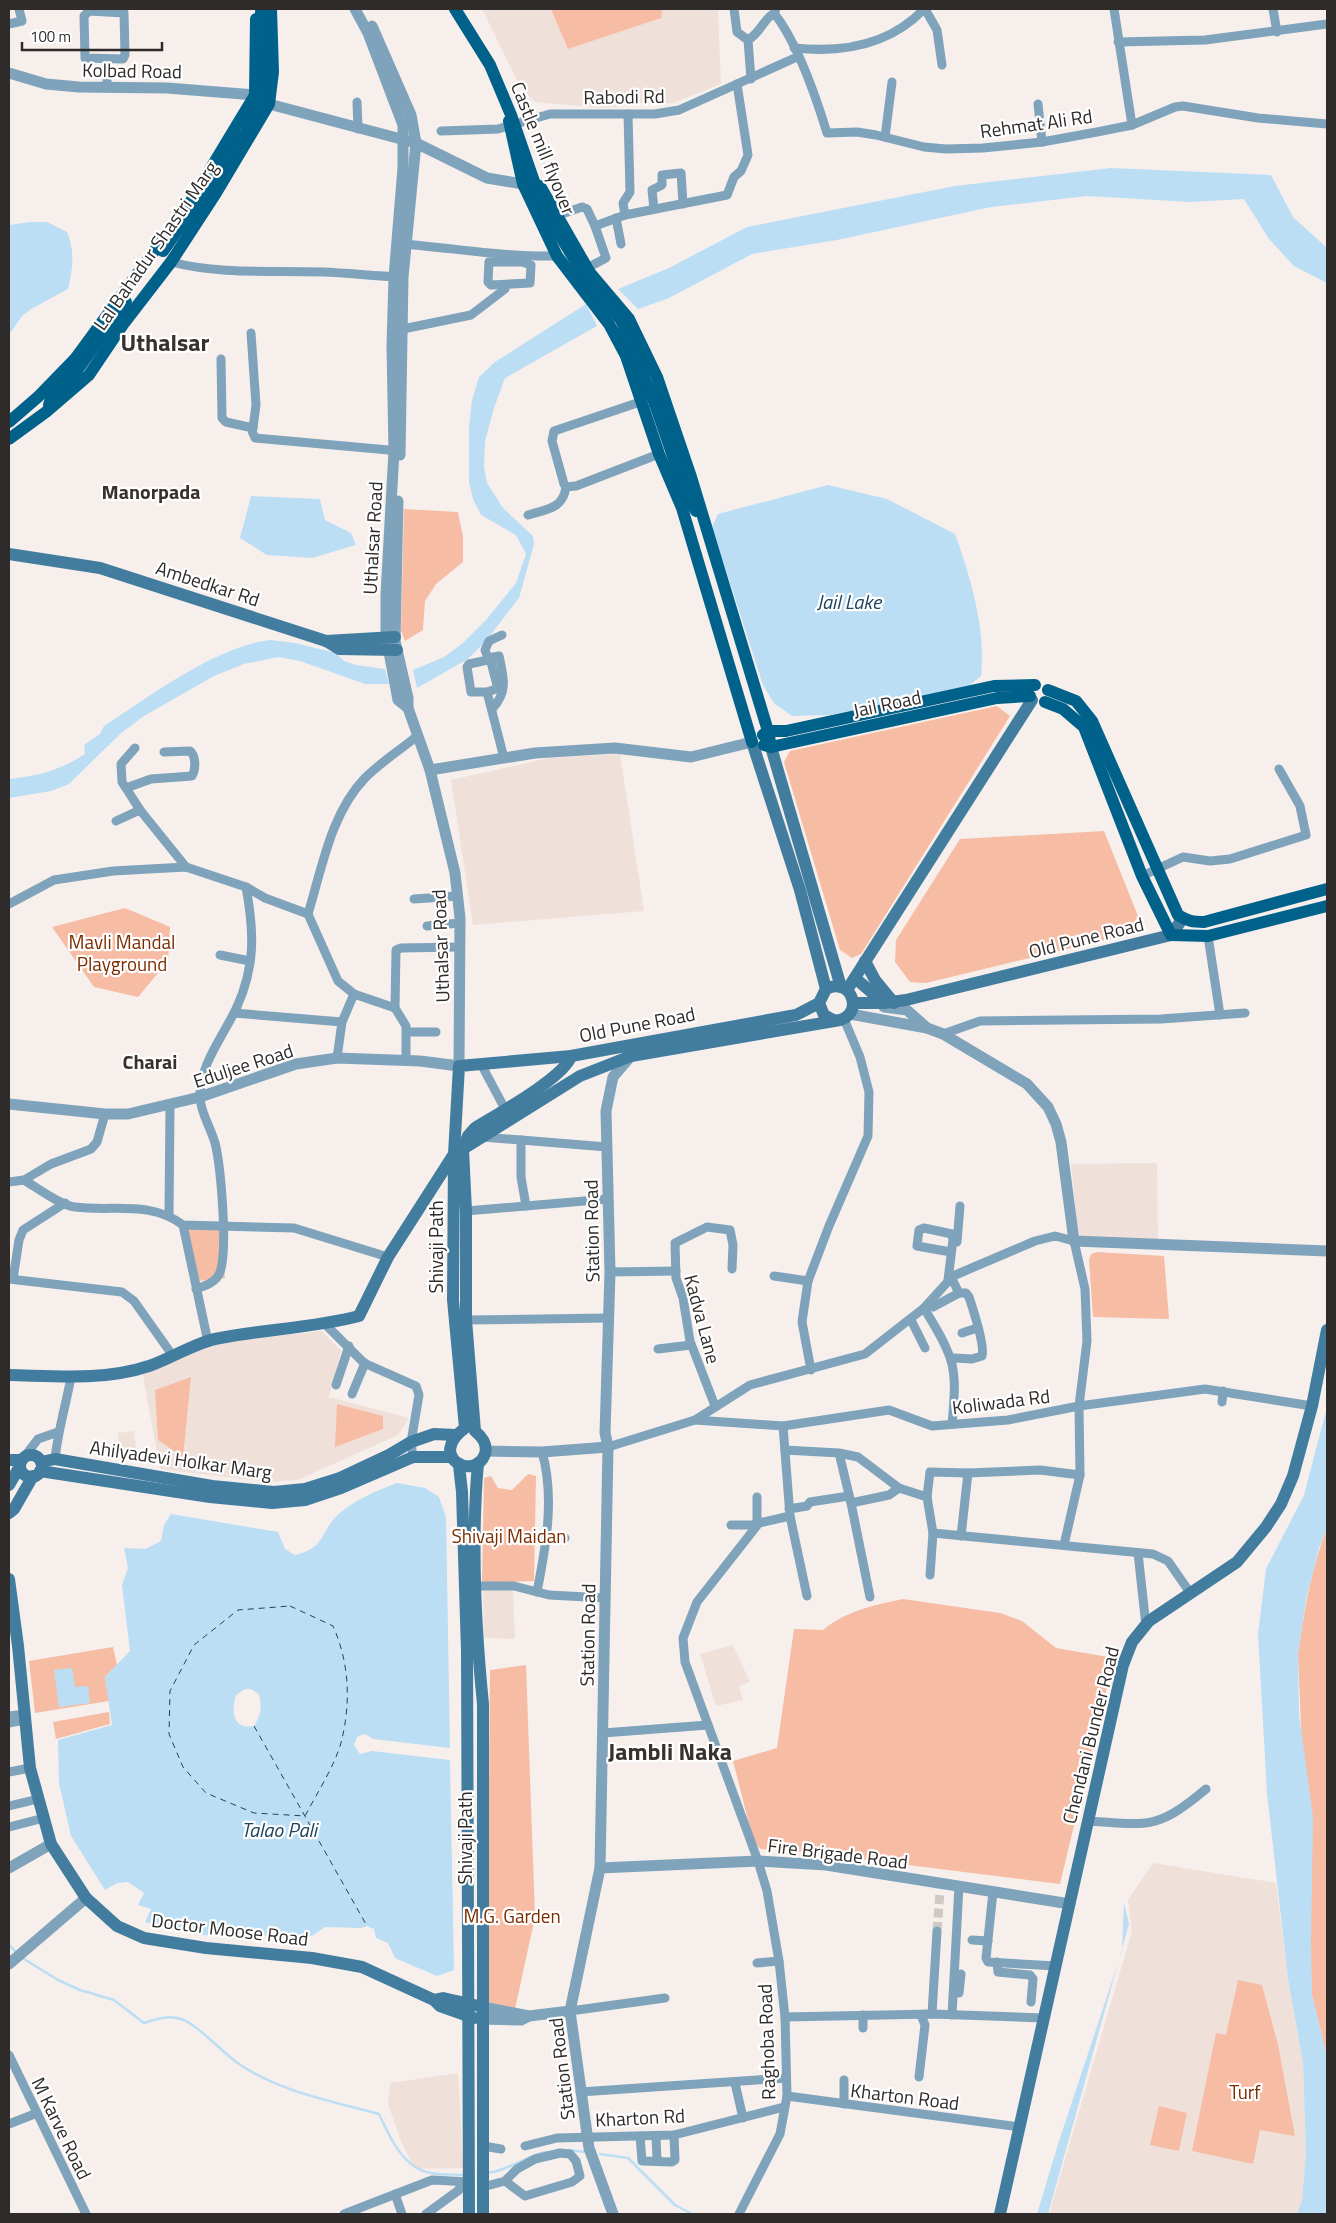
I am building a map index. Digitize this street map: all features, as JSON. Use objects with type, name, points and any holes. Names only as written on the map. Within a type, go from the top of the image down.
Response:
[{"type":"main road","points":[[255,95],[256,9]]},
{"type":"main road","points":[[46,412],[52,396],[78,369],[246,133],[260,106],[263,80],[261,9]]},
{"type":"main road","name":"Lal Bahadur Shastri Marg","points":[[9,439],[46,412],[89,375],[124,323],[171,262],[216,193],[269,104],[273,72],[271,9]]},
{"type":"main road","points":[[450,9],[487,69],[515,124],[523,184],[557,256],[609,324],[626,356],[659,454],[682,508],[752,742],[800,890],[826,989],[819,1003],[824,1015],[847,1013],[852,995],[844,988],[710,540],[658,377],[629,319],[587,268],[556,216],[538,181],[515,124],[496,69],[459,9]]},
{"type":"main road","name":"Castle mill flyover","points":[[455,9],[490,65],[547,214],[582,272],[621,320],[655,404],[686,494],[710,540]]},
{"type":"main road","name":"Lal Bahadur Shastri Marg","points":[[9,422],[75,359],[191,202],[255,95]]},
{"type":"main road","points":[[33,401],[52,396]]},
{"type":"main road","name":"Ambedkar Rd","points":[[9,554],[100,568],[326,641],[339,649],[392,643]]},
{"type":"main road","points":[[752,742],[768,731],[786,732],[994,686],[1076,701],[1092,721],[1178,915],[1190,922],[1204,922],[1327,889]]},
{"type":"main road","points":[[826,989],[844,988],[855,978],[1038,695]]},
{"type":"main road","name":"Jail Road","points":[[752,742],[771,747],[997,698],[1038,695],[1063,709],[1084,727],[1142,876],[1171,935]]},
{"type":"main road","name":"Old Pune Road","points":[[458,1151],[580,1076],[631,1056],[898,1004],[1171,935],[1208,936],[1327,906]]},
{"type":"main road","points":[[1171,935],[1183,918]]},
{"type":"main road","points":[[865,961],[875,980],[898,1004]]},
{"type":"main road","points":[[855,978],[898,1004]]},
{"type":"main road","name":"Old Pune Road","points":[[459,1066],[571,1056],[796,1014],[819,1003]]},
{"type":"main road","points":[[9,1375],[70,1377],[114,1374],[148,1366],[218,1338],[326,1325],[359,1316],[388,1257],[468,1136],[476,1128],[551,1079],[565,1068],[571,1056]]},
{"type":"main road","name":"Shivaji Path","points":[[459,1066],[453,1300],[465,1432]]},
{"type":"main road","points":[[458,1151],[466,1211],[465,1432],[449,1446],[455,1461],[469,1467],[478,1463],[486,1450],[483,1440],[465,1432]]},
{"type":"main road","name":"Chendani Bunder Road","points":[[1000,2214],[1123,1665],[1132,1642],[1146,1626],[1237,1562],[1266,1527],[1281,1504],[1292,1476],[1312,1406],[1327,1330]]},
{"type":"main road","name":"Ahilyadevi Holkar Marg","points":[[38,1470],[55,1459],[212,1486],[274,1492],[305,1489],[340,1478],[389,1455],[411,1442],[434,1434],[465,1432]]},
{"type":"main road","points":[[9,1513],[14,1509],[38,1470],[34,1456],[19,1460]]},
{"type":"main road","name":"Ahilyadevi Holkar Marg","points":[[38,1470],[210,1497],[272,1503],[305,1500],[341,1488],[413,1458],[455,1461]]},
{"type":"main road","points":[[19,1460],[23,1474],[38,1470]]},
{"type":"main road","points":[[10,1482],[19,1460]]},
{"type":"main road","name":"Shivaji Path","points":[[455,1461],[462,1492],[467,1651],[466,2182],[470,2214]]},
{"type":"main road","name":"Shivaji Path","points":[[478,1463],[474,1507],[476,1634],[483,1704],[483,2214]]},
{"type":"main road","name":"Doctor Moose Road","points":[[9,1579],[18,1646],[30,1768],[51,1844],[86,1898],[117,1926],[144,1938],[206,1948],[312,1958],[362,1967],[434,2000],[443,1998],[467,2004],[483,2013]]},
{"type":"main road","points":[[434,2000],[440,2006],[467,2017],[483,2013]]},
{"type":"street","points":[[9,24],[22,21],[18,9]]},
{"type":"street","name":"Uthalsar Road","points":[[355,9],[403,109],[402,244],[397,330],[397,451],[394,522],[386,595],[392,643],[408,698],[408,708],[416,737],[430,770],[455,873],[460,923],[459,1066]]},
{"type":"street","points":[[364,9],[381,43],[416,143],[402,244],[476,250],[494,259],[557,256]]},
{"type":"street","points":[[734,9],[737,32],[748,40],[751,79]]},
{"type":"street","points":[[748,40],[759,32],[769,16],[775,11],[796,52],[844,49],[884,39],[914,20],[924,9],[937,30],[942,65]]},
{"type":"street","points":[[1114,9],[1132,125]]},
{"type":"street","points":[[1274,9],[1277,32]]},
{"type":"street","points":[[88,12],[120,12],[126,18],[125,55],[120,60],[106,60],[85,58],[84,16],[88,12]]},
{"type":"street","points":[[1118,42],[1205,40],[1327,24]]},
{"type":"street","name":"Rabodi Rd","points":[[441,132],[498,129],[550,114],[628,114],[679,110],[751,79],[796,52]]},
{"type":"street","name":"Rehmat Ali Rd","points":[[796,52],[827,133],[857,132],[946,150],[1042,142],[1132,125],[1175,107],[1183,106],[1258,118],[1327,124]]},
{"type":"street","points":[[106,60],[107,87]]},
{"type":"street","name":"Kolbad Road","points":[[9,73],[46,84],[167,88],[255,95]]},
{"type":"street","points":[[884,137],[892,82]]},
{"type":"street","points":[[595,226],[620,217],[654,209],[727,195],[734,178],[741,171],[748,155],[737,84]]},
{"type":"street","points":[[255,95],[269,104],[402,141],[416,143],[487,178],[523,184],[538,181]]},
{"type":"street","points":[[357,102],[358,129]]},
{"type":"street","points":[[1038,104],[1042,142]]},
{"type":"street","points":[[621,244],[620,217],[623,203],[630,192],[628,114]]},
{"type":"street","points":[[654,209],[652,190],[662,185],[662,175],[681,173],[683,204]]},
{"type":"street","points":[[556,216],[582,207],[587,209],[606,258],[587,268]]},
{"type":"street","points":[[494,259],[488,265],[488,282],[491,285],[530,283],[531,265],[522,259]]},
{"type":"street","points":[[171,262],[195,268],[235,272],[323,272],[399,277]]},
{"type":"street","points":[[397,330],[471,315],[505,289]]},
{"type":"street","points":[[251,332],[256,405],[252,431],[255,438],[397,451]]},
{"type":"street","points":[[221,359],[222,418],[226,422],[253,428]]},
{"type":"street","points":[[528,515],[560,503],[565,496],[566,487],[552,441],[554,431],[640,402]]},
{"type":"street","points":[[566,487],[576,486],[659,454]]},
{"type":"street","points":[[492,709],[501,700],[504,688],[501,655],[488,658],[485,650],[489,641],[502,635]]},
{"type":"street","points":[[488,692],[504,758]]},
{"type":"street","points":[[395,1008],[354,994],[338,981],[308,914],[334,828],[354,790],[366,777],[416,737]]},
{"type":"street","points":[[430,770],[535,752],[615,748],[691,758],[752,742]]},
{"type":"street","points":[[135,748],[121,764],[122,782],[140,810],[186,868]]},
{"type":"street","points":[[126,788],[151,779],[192,776],[195,763],[193,753],[190,751],[164,752]]},
{"type":"street","points":[[1142,876],[1183,857],[1210,861],[1230,859],[1306,835],[1300,806],[1279,769]]},
{"type":"street","points":[[116,821],[140,810]]},
{"type":"street","points":[[9,904],[54,880],[113,871],[186,868],[246,886],[265,898],[308,914]]},
{"type":"street","points":[[196,1289],[209,1284],[220,1274],[224,1246],[216,1147],[200,1097],[203,1075],[234,1013],[250,961],[253,936],[246,886]]},
{"type":"street","points":[[414,899],[457,896]]},
{"type":"street","points":[[427,926],[460,923]]},
{"type":"street","points":[[1208,936],[1220,1015]]},
{"type":"street","points":[[406,1060],[406,1026],[395,1008],[396,950],[401,948],[460,947]]},
{"type":"street","points":[[220,955],[250,961]]},
{"type":"street","points":[[337,1058],[342,1022],[354,994]]},
{"type":"street","points":[[847,1013],[896,1008],[898,1004],[927,1028]]},
{"type":"street","points":[[234,1013],[342,1022]]},
{"type":"street","points":[[847,1013],[927,1028],[943,1034],[1027,1084],[1048,1107],[1061,1142],[1074,1241],[1085,1289],[1087,1341],[1079,1406],[1080,1475],[1064,1545]]},
{"type":"street","points":[[811,1370],[802,1322],[808,1281],[868,1136],[869,1092],[847,1013]]},
{"type":"street","points":[[943,1034],[980,1021],[1162,1019],[1245,1013]]},
{"type":"street","points":[[406,1032],[436,1032]]},
{"type":"street","name":"Station Road","points":[[613,2214],[589,2148],[570,2011],[600,1868],[608,1447],[604,1433],[610,1272],[606,1111],[613,1077],[631,1056]]},
{"type":"street","name":"Eduljee Road","points":[[9,1104],[105,1114],[128,1114],[200,1097],[296,1064],[337,1058],[406,1060],[459,1066]]},
{"type":"street","points":[[481,1064],[505,1109]]},
{"type":"street","points":[[169,1215],[170,1105]]},
{"type":"street","points":[[9,1182],[24,1180],[51,1164],[91,1149],[97,1142],[105,1114]]},
{"type":"street","points":[[482,1137],[607,1147]]},
{"type":"street","points":[[521,1140],[521,1177],[526,1206]]},
{"type":"street","points":[[24,1180],[72,1207],[152,1210],[169,1215],[183,1225],[294,1228],[388,1257]]},
{"type":"street","points":[[466,1211],[608,1199]]},
{"type":"street","points":[[65,1203],[23,1230],[18,1240],[11,1279],[122,1292],[134,1301],[173,1356]]},
{"type":"street","points":[[928,1308],[951,1277],[960,1206]]},
{"type":"street","points":[[183,1225],[189,1245],[196,1289],[208,1342]]},
{"type":"street","points":[[676,1271],[675,1243],[707,1227],[730,1230],[733,1246],[732,1269]]},
{"type":"street","points":[[951,1277],[1035,1241],[1055,1236],[1074,1241],[1327,1251]]},
{"type":"street","points":[[951,1252],[951,1277],[959,1293]]},
{"type":"street","name":"Kadva Lane","points":[[610,1272],[676,1271],[691,1345],[715,1406]]},
{"type":"street","points":[[774,1276],[808,1281]]},
{"type":"street","points":[[486,1450],[542,1452],[608,1447],[695,1420],[750,1386],[865,1354],[928,1308],[959,1293],[966,1293],[979,1324],[978,1328],[984,1352],[982,1356],[972,1359],[954,1358]]},
{"type":"street","points":[[928,1308],[948,1350],[951,1361],[954,1398],[952,1424]]},
{"type":"street","points":[[466,1320],[607,1318]]},
{"type":"street","points":[[911,1320],[925,1348]]},
{"type":"street","points":[[326,1325],[365,1363],[416,1386],[419,1395],[411,1442],[413,1458]]},
{"type":"street","points":[[962,1333],[978,1328]]},
{"type":"street","points":[[658,1350],[691,1345]]},
{"type":"street","points":[[336,1385],[349,1346]]},
{"type":"street","points":[[352,1394],[365,1363]]},
{"type":"street","points":[[55,1459],[58,1432],[66,1411],[70,1377]]},
{"type":"street","name":"Koliwada Rd","points":[[695,1420],[783,1426],[888,1410],[932,1426],[1008,1420],[1079,1406],[1205,1389],[1312,1406]]},
{"type":"street","points":[[1222,1402],[1223,1391]]},
{"type":"street","points":[[783,1426],[790,1512],[807,1596]]},
{"type":"street","points":[[19,1460],[38,1439],[58,1432]]},
{"type":"street","points":[[785,1450],[839,1453],[858,1457],[900,1488],[927,1497]]},
{"type":"street","points":[[537,1592],[546,1538],[548,1484],[542,1452]]},
{"type":"street","points":[[839,1453],[870,1596]]},
{"type":"street","points":[[930,1575],[933,1533],[927,1497],[930,1472],[968,1474],[1040,1470],[1080,1475]]},
{"type":"street","points":[[961,1536],[968,1474]]},
{"type":"street","points":[[10,1482],[26,1488]]},
{"type":"street","points":[[731,1524],[758,1524],[807,1506],[810,1502],[889,1495],[900,1488]]},
{"type":"street","points":[[757,1497],[758,1524]]},
{"type":"street","name":"Raghoba Road","points":[[739,2214],[780,2134],[787,2096],[785,2017],[779,1961],[768,1896],[758,1861],[685,1662],[683,1638],[697,1602],[758,1524]]},
{"type":"street","points":[[933,1533],[1153,1554],[1168,1561],[1190,1594]]},
{"type":"street","points":[[546,1538],[565,1538]]},
{"type":"street","points":[[1138,1553],[1146,1626]]},
{"type":"street","points":[[476,1586],[514,1586],[549,1595],[605,1598]]},
{"type":"street","points":[[9,1716],[25,1717]]},
{"type":"street","points":[[9,1723],[25,1717]]},
{"type":"street","points":[[604,1733],[708,1725]]},
{"type":"street","points":[[9,1772],[30,1768]]},
{"type":"street","points":[[1088,1821],[1138,1824],[1160,1821],[1182,1809],[1206,1789]]},
{"type":"street","points":[[9,1801],[38,1796]]},
{"type":"street","points":[[9,1806],[38,1796]]},
{"type":"street","points":[[9,1827],[44,1818]]},
{"type":"street","points":[[9,1868],[51,1844]]},
{"type":"street","name":"Fire Brigade Road","points":[[600,1868],[758,1861],[826,1865],[940,1888],[961,1887],[1070,1904]]},
{"type":"street","points":[[961,1887],[961,1924]]},
{"type":"street","points":[[954,2015],[961,1887]]},
{"type":"street","points":[[993,1892],[986,1958],[988,1962],[1056,1966]]},
{"type":"street","points":[[9,1964],[86,1898]]},
{"type":"street","points":[[932,2014],[937,1931]]},
{"type":"street","points":[[972,1940],[988,1941]]},
{"type":"street","points":[[757,1963],[779,1961]]},
{"type":"street","points":[[997,1962],[998,1972],[1030,1976],[1032,1979],[1031,2002]]},
{"type":"street","points":[[954,2015],[961,1974]]},
{"type":"street","points":[[483,2013],[528,2016],[665,1998]]},
{"type":"street","points":[[919,2077],[925,2025],[921,2014]]},
{"type":"street","points":[[785,2017],[932,2014],[1044,2018]]},
{"type":"street","points":[[863,2015],[863,2028]]},
{"type":"street","name":"M Karve Road","points":[[9,2055],[86,2214]]},
{"type":"street","points":[[580,2092],[735,2083],[786,2078]]},
{"type":"street","points":[[844,2080],[844,2104]]},
{"type":"street","points":[[735,2083],[743,2118]]},
{"type":"street","name":"Kharton Road","points":[[787,2096],[1020,2127]]},
{"type":"street","name":"Kharton Rd","points":[[525,2146],[557,2138],[674,2135],[784,2107]]},
{"type":"street","points":[[9,2124],[37,2113]]},
{"type":"street","points":[[640,2136],[640,2158],[642,2161],[657,2161],[674,2160],[674,2135]]},
{"type":"street","points":[[656,2136],[657,2161]]},
{"type":"street","points":[[484,2146],[501,2149]]},
{"type":"street","points":[[483,2178],[505,2181],[525,2196],[572,2182],[580,2176],[576,2161],[570,2154],[560,2153],[535,2159],[517,2169],[505,2181]]},
{"type":"street","points":[[344,2214],[432,2180],[466,2182]]},
{"type":"street","points":[[426,2214],[459,2190],[466,2182]]},
{"type":"street","points":[[419,2184],[422,2190],[431,2186]]},
{"type":"street","points":[[395,2194],[402,2214]]},
{"type":"shaded area","points":[[482,9],[718,9],[721,84],[673,103],[642,103],[605,108],[535,102],[520,86]]},
{"type":"shaded area","points":[[620,754],[644,911],[473,925],[451,780],[549,758]]},
{"type":"shaded area","points":[[1157,1163],[1158,1241],[1081,1237],[1078,1230],[1071,1164]]},
{"type":"shaded area","points":[[322,1331],[341,1351],[329,1397],[409,1418],[398,1435],[298,1480],[269,1482],[160,1469],[143,1375],[216,1343]]},
{"type":"shaded area","points":[[134,1431],[136,1450],[120,1452],[118,1433]]},
{"type":"shaded area","points":[[483,1589],[513,1590],[515,1639],[484,1638]]},
{"type":"shaded area","points":[[733,1645],[750,1682],[739,1686],[743,1700],[716,1706],[700,1654]]},
{"type":"shaded area","points":[[1153,1863],[1276,1883],[1288,1979],[1303,2063],[1306,2153],[1302,2200],[1297,2214],[1049,2214],[1132,1931],[1128,1900]]},
{"type":"shaded area","points":[[458,2073],[463,2168],[415,2169],[402,2144],[388,2104],[390,2083]]},
{"type":"green space","points":[[551,9],[662,9],[661,18],[568,49]]},
{"type":"green space","points":[[404,509],[458,512],[463,537],[463,562],[436,584],[425,601],[423,630],[405,641],[401,631]]},
{"type":"green space","points":[[997,706],[1010,716],[861,954],[852,958],[840,950],[784,762],[790,751]]},
{"type":"green space","points":[[1104,831],[1138,916],[1129,934],[926,983],[910,982],[895,962],[896,940],[960,839]]},
{"type":"green space","name":"Mavli Mandal Playground","points":[[125,908],[170,927],[168,961],[138,997],[94,987],[52,927]]},
{"type":"green space","points":[[219,1227],[225,1278],[199,1281],[188,1228]]},
{"type":"green space","points":[[1097,1252],[1164,1256],[1169,1319],[1093,1317],[1089,1260],[1091,1254]]},
{"type":"green space","points":[[191,1377],[183,1457],[158,1440],[155,1390]]},
{"type":"green space","points":[[337,1404],[383,1416],[383,1429],[335,1447]]},
{"type":"green space","name":"Shivaji Maidan","points":[[528,1474],[536,1476],[534,1581],[482,1583],[484,1478],[491,1476],[498,1488],[512,1490]]},
{"type":"green space","points":[[1327,1528],[1327,2057],[1312,1995],[1298,1654],[1309,1590]]},
{"type":"green space","points":[[903,1599],[1000,1613],[1022,1621],[1056,1648],[1114,1658],[1060,1884],[803,1852],[761,1849],[754,1843],[733,1761],[777,1748],[794,1629],[823,1630],[851,1613],[871,1606]]},
{"type":"green space","points":[[113,1647],[117,1665],[105,1677],[109,1701],[35,1713],[29,1661]]},
{"type":"green space","name":"M.G. Garden","points":[[526,1665],[535,1917],[515,2009],[487,2003],[490,1670]]},
{"type":"green space","points":[[109,1712],[110,1724],[56,1739],[53,1722]]},
{"type":"green space","name":"Turf","points":[[1238,1980],[1262,1985],[1278,2045],[1295,2136],[1260,2130],[1253,2164],[1192,2151],[1216,2033],[1226,2035]]},
{"type":"green space","points":[[1159,2106],[1187,2113],[1179,2151],[1150,2145]]},
{"type":"water","points":[[1111,168],[1271,175],[1293,217],[1327,248],[1327,283],[1294,266],[1269,239],[1244,199],[1190,202],[1087,196],[991,207],[837,240],[752,254],[669,298],[638,309],[618,289],[669,268],[747,227],[955,186]]},
{"type":"water","points":[[47,222],[67,232],[72,253],[71,274],[68,289],[22,316],[9,335],[9,225]]},
{"type":"water","points":[[586,304],[597,326],[505,378],[485,441],[484,467],[487,483],[503,508],[533,536],[534,544],[519,598],[485,642],[468,659],[417,688],[413,670],[444,657],[463,643],[486,620],[516,583],[526,554],[516,535],[481,515],[473,499],[469,482],[469,427],[472,400],[479,377],[495,362]]},
{"type":"water","name":"Jail Lake","points":[[828,485],[887,499],[955,534],[972,586],[981,640],[981,676],[969,686],[830,715],[792,716],[774,703],[763,685],[712,527],[718,514]]},
{"type":"water","points":[[251,496],[320,499],[325,520],[351,533],[356,545],[312,558],[267,555],[240,538]]},
{"type":"water","points":[[270,640],[295,643],[336,653],[344,661],[356,665],[385,669],[389,684],[365,684],[300,661],[278,657],[244,664],[214,676],[144,716],[120,734],[69,784],[51,791],[9,798],[9,779],[49,771],[76,760],[85,754],[84,745],[100,734],[104,726],[184,674],[228,652],[249,644]]},
{"type":"water","points":[[1327,1407],[1327,1528],[1319,1548],[1306,1600],[1298,1654],[1299,1714],[1313,1817],[1312,1995],[1327,2057],[1327,2209],[1326,2214],[1297,2214],[1302,2200],[1306,2154],[1303,2063],[1288,1979],[1267,1793],[1258,1634],[1266,1569],[1304,1495]]},
{"type":"water","name":"Talao Pali","points":[[397,1483],[425,1488],[439,1497],[446,1517],[450,1748],[373,1739],[365,1734],[357,1737],[354,1745],[360,1754],[372,1751],[450,1760],[454,1970],[437,1976],[395,1958],[388,1943],[376,1938],[374,1929],[367,1926],[361,1928],[325,1927],[312,1936],[199,1935],[145,1922],[151,1909],[138,1905],[144,1893],[128,1882],[117,1883],[105,1890],[71,1836],[59,1783],[58,1740],[112,1725],[105,1677],[130,1651],[122,1585],[128,1568],[124,1548],[145,1549],[161,1541],[164,1525],[171,1514],[278,1532],[285,1549],[295,1555],[313,1548],[334,1518],[347,1507],[368,1495]],"holes":[[[245,1689],[251,1689],[259,1694],[260,1711],[254,1726],[241,1725],[235,1718],[236,1695]]]},
{"type":"water","points":[[72,1668],[75,1687],[88,1686],[90,1703],[59,1707],[54,1670]]},
{"type":"water","points":[[1124,1902],[1129,1924],[1122,1949]]},
{"type":"water","points":[[1119,1961],[1048,2214],[1037,2214],[1059,2141]]},
{"type":"waterway","points":[[9,1945],[15,1951]]},
{"type":"waterway","points":[[24,1959],[58,1980],[80,1990],[114,2000],[144,2023],[167,2017],[181,2019],[202,2032],[239,2064],[272,2082],[307,2095],[379,2114],[394,2144],[410,2163],[422,2171],[464,2175]]},
{"type":"waterway","points":[[569,2150],[586,2152]]},
{"type":"waterway","points":[[486,2173],[494,2172],[546,2152]]},
{"type":"waterway","points":[[600,2154],[628,2158],[675,2205],[692,2214]]},
{"type":"ferry route","points":[[290,1606],[333,1626],[342,1653],[347,1681],[347,1710],[339,1749],[305,1816],[254,1813],[206,1793],[183,1767],[169,1734],[170,1691],[194,1645],[238,1610],[290,1606]]},
{"type":"ferry route","points":[[254,1726],[367,1926]]},
{"type":"tunnel","points":[[937,1931],[940,1892]]},
{"type":"district","name":"Uthalsar","points":[[165,342]]},
{"type":"district","name":"Manorpada","points":[[151,491]]},
{"type":"district","name":"Charai","points":[[150,1061]]},
{"type":"district","name":"Jambli Naka","points":[[670,1751]]}]
